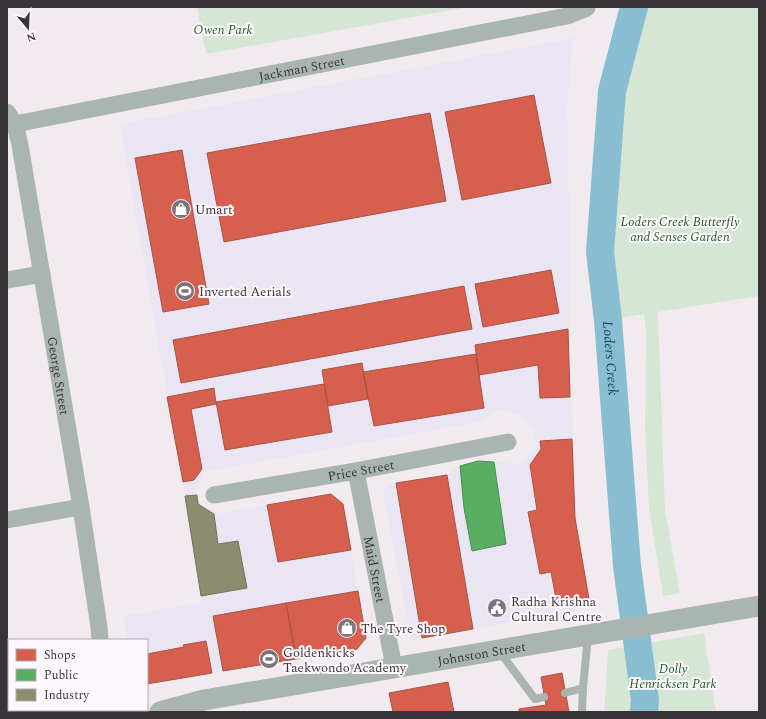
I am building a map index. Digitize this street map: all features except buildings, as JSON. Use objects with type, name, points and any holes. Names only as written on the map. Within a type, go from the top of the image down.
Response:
[{"type":"street","name":"Jackman Street","points":[[11,118],[567,16],[587,8]]},
{"type":"street","name":"George Street","points":[[11,118],[20,145],[81,507],[101,636]]},
{"type":"street","points":[[7,280],[42,274]]},
{"type":"street","name":"Price Street","points":[[214,495],[356,471],[508,442]]},
{"type":"street","name":"Maid Street","points":[[356,471],[394,667]]},
{"type":"street","points":[[7,520],[81,507]]},
{"type":"street","name":"Johnston Street","points":[[160,712],[204,700],[759,606]]},
{"type":"street","name":"Johnston Street","points":[[148,704],[204,700]]},
{"type":"lane","points":[[582,712],[588,634]]},
{"type":"lane","points":[[498,650],[535,698],[544,697]]},
{"type":"lane","points":[[566,693],[583,688]]},
{"type":"shaded area","points":[[573,38],[567,105],[570,263],[569,328],[577,519],[592,608],[411,640],[383,491],[388,484],[447,475],[460,466],[478,461],[520,464],[537,447],[534,430],[517,414],[497,410],[484,419],[474,423],[204,472],[196,489],[198,504],[214,514],[331,494],[343,504],[366,638],[357,649],[148,684],[148,639],[127,639],[123,616],[202,602],[183,482],[120,124]]},
{"type":"green space","name":"Owen Park","points":[[197,7],[469,7],[206,54]]},
{"type":"green space","name":"Loders Creek Butterfly and Senses Garden","points":[[634,7],[759,7],[759,296],[658,312],[665,510],[680,593],[663,596],[649,508],[645,431],[646,332],[644,314],[608,320],[600,252],[612,91]]},
{"type":"green space","name":"Dolly Henricksen Park","points":[[704,633],[716,712],[604,712],[608,650]]},
{"type":"waterway","name":"Loders Creek","points":[[634,7],[612,91],[600,252],[608,320],[627,566],[645,700],[644,712]]},
{"type":"place","name":"Umart","points":[[181,209]]},
{"type":"place","name":"Inverted Aerials","points":[[185,291]]},
{"type":"place","name":"Radha Krishna Cultural Centre","points":[[497,608]]},
{"type":"place","name":"The Tyre Shop","points":[[347,628]]},
{"type":"place","name":"Goldenkicks Taekwondo Academy","points":[[269,659]]}]
